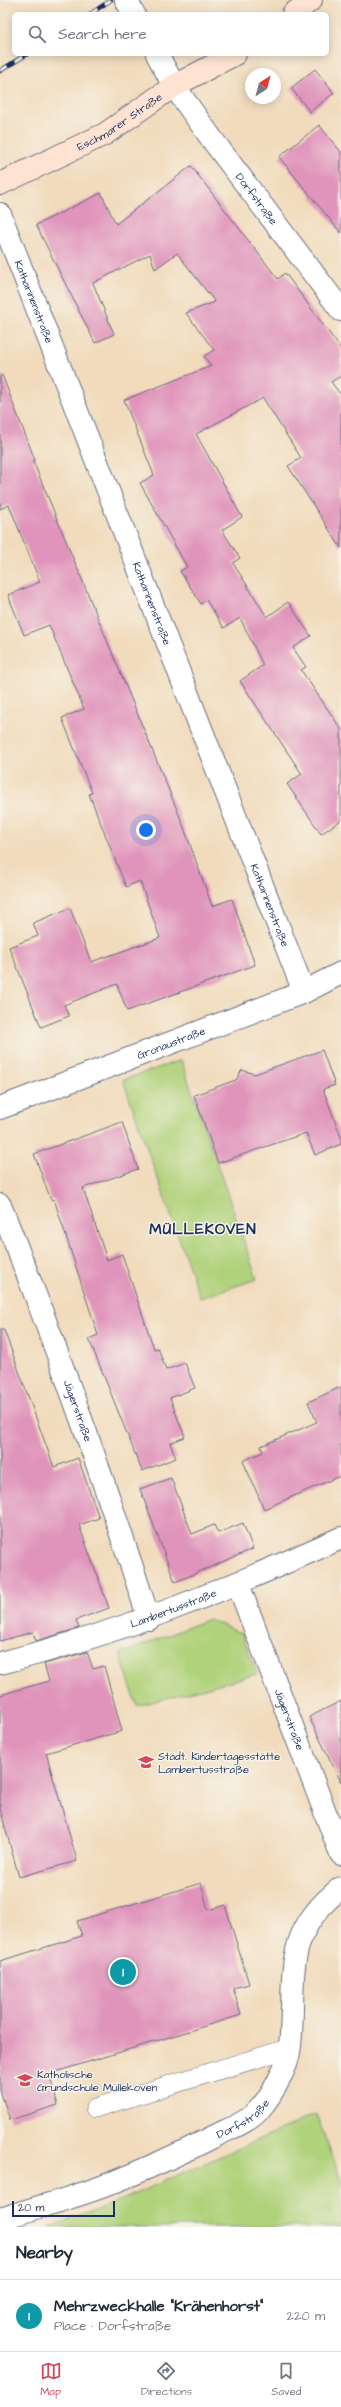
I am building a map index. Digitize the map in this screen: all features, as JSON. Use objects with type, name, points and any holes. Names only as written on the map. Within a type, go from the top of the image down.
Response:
[{"type":"street","points":[[126,0],[133,12]]},
{"type":"street","points":[[296,12],[311,0]]},
{"type":"street","name":"Dorfstraße","points":[[158,56],[174,86],[261,207],[341,310]]},
{"type":"street","name":"Eschmarer Straße","points":[[0,184],[105,134],[174,86],[231,56]]},
{"type":"street","name":"Katharinenstraße","points":[[0,214],[304,992]]},
{"type":"street","name":"Gronaustraße","points":[[0,1108],[304,992],[341,973]]},
{"type":"street","name":"Jägerstraße","points":[[0,1205],[32,1283],[99,1470],[149,1619]]},
{"type":"street","name":"Lambertusstraße","points":[[0,1663],[55,1650],[149,1619],[238,1584],[341,1538]]},
{"type":"street","name":"Jägerstraße","points":[[238,1584],[341,1854]]},
{"type":"street","name":"Dorfstraße","points":[[0,2219],[103,2187],[234,2126],[257,2112],[274,2086],[290,2048],[294,1955],[306,1926],[315,1912],[324,1902],[341,1888]]},
{"type":"lane","points":[[95,2108],[290,2048]]},
{"type":"green space","points":[[181,1060],[257,1279],[200,1298],[123,1080]]},
{"type":"green space","points":[[209,1619],[242,1634],[257,1674],[137,1706],[120,1654]]},
{"type":"green space","points":[[316,2114],[341,2179],[341,2227],[49,2227],[112,2204]]},
{"type":"building","points":[[315,69],[334,93],[310,112],[291,88]]},
{"type":"building","points":[[319,125],[341,152],[341,233],[279,157]]},
{"type":"building","points":[[191,166],[278,279],[285,273],[341,349],[341,376],[331,382],[341,395],[341,548],[288,466],[301,458],[263,398],[196,434],[242,517],[222,530],[240,558],[233,563],[267,617],[288,602],[311,636],[293,648],[306,667],[301,670],[341,729],[341,820],[321,834],[287,784],[302,774],[240,681],[263,665],[240,618],[224,628],[206,600],[201,604],[180,571],[187,567],[140,483],[154,475],[124,400],[211,366],[204,356],[214,350],[186,313],[215,302],[177,253],[155,269],[150,254],[93,283],[114,334],[95,343],[36,225],[101,193],[116,224]]},
{"type":"building","points":[[2,375],[35,460],[33,461],[182,822],[212,906],[232,899],[255,965],[127,1011],[117,984],[64,1005],[69,1016],[41,1027],[9,947],[38,936],[33,923],[70,908],[91,962],[160,938],[140,881],[126,887],[89,794],[92,793],[62,718],[84,709],[49,625],[24,635],[8,595],[40,582],[9,505],[0,509],[0,376]]},
{"type":"building","points":[[322,1050],[335,1085],[323,1089],[341,1137],[341,1144],[315,1155],[306,1133],[218,1163],[194,1095],[236,1080],[242,1070],[255,1074]]},
{"type":"building","points":[[122,1122],[138,1169],[83,1188],[107,1260],[122,1254],[154,1349],[158,1348],[166,1370],[185,1363],[195,1388],[170,1398],[185,1437],[170,1443],[176,1458],[142,1471],[89,1339],[98,1335],[54,1199],[51,1200],[34,1154]]},
{"type":"building","points":[[0,1330],[4,1330],[54,1467],[78,1458],[99,1518],[79,1525],[109,1608],[76,1620],[79,1628],[36,1641],[33,1632],[0,1641]]},
{"type":"building","points":[[341,1387],[341,1479],[340,1476],[264,1509],[243,1461],[263,1452],[261,1446],[317,1422],[308,1402]]},
{"type":"building","points":[[171,1478],[192,1534],[214,1525],[218,1533],[243,1523],[253,1549],[175,1582],[140,1489]]},
{"type":"building","points":[[87,1652],[93,1669],[104,1666],[122,1731],[46,1753],[77,1861],[19,1877],[0,1809],[0,1695],[49,1681],[44,1664]]},
{"type":"building","points":[[341,1701],[341,1782],[309,1717]]},
{"type":"building","points":[[201,1883],[208,1910],[225,1905],[249,1984],[233,1988],[241,2015],[49,2074],[58,2105],[10,2120],[0,2090],[0,1961],[82,1936],[77,1921]]},
{"type":"railway","points":[[93,12],[111,0]]},
{"type":"railway","points":[[0,71],[24,56]]},
{"type":"place","name":"Städt. Kindertagesstätte Lambertusstraße","points":[[146,1762]]},
{"type":"place","name":"Mehrzweckhalle \"Krähenhorst\"","points":[[123,1972]]},
{"type":"place","name":"Katholische Grundschule Müllekoven","points":[[25,2080]]},
{"type":"district","name":"MÜLLEKOVEN","points":[[203,1229]]}]
